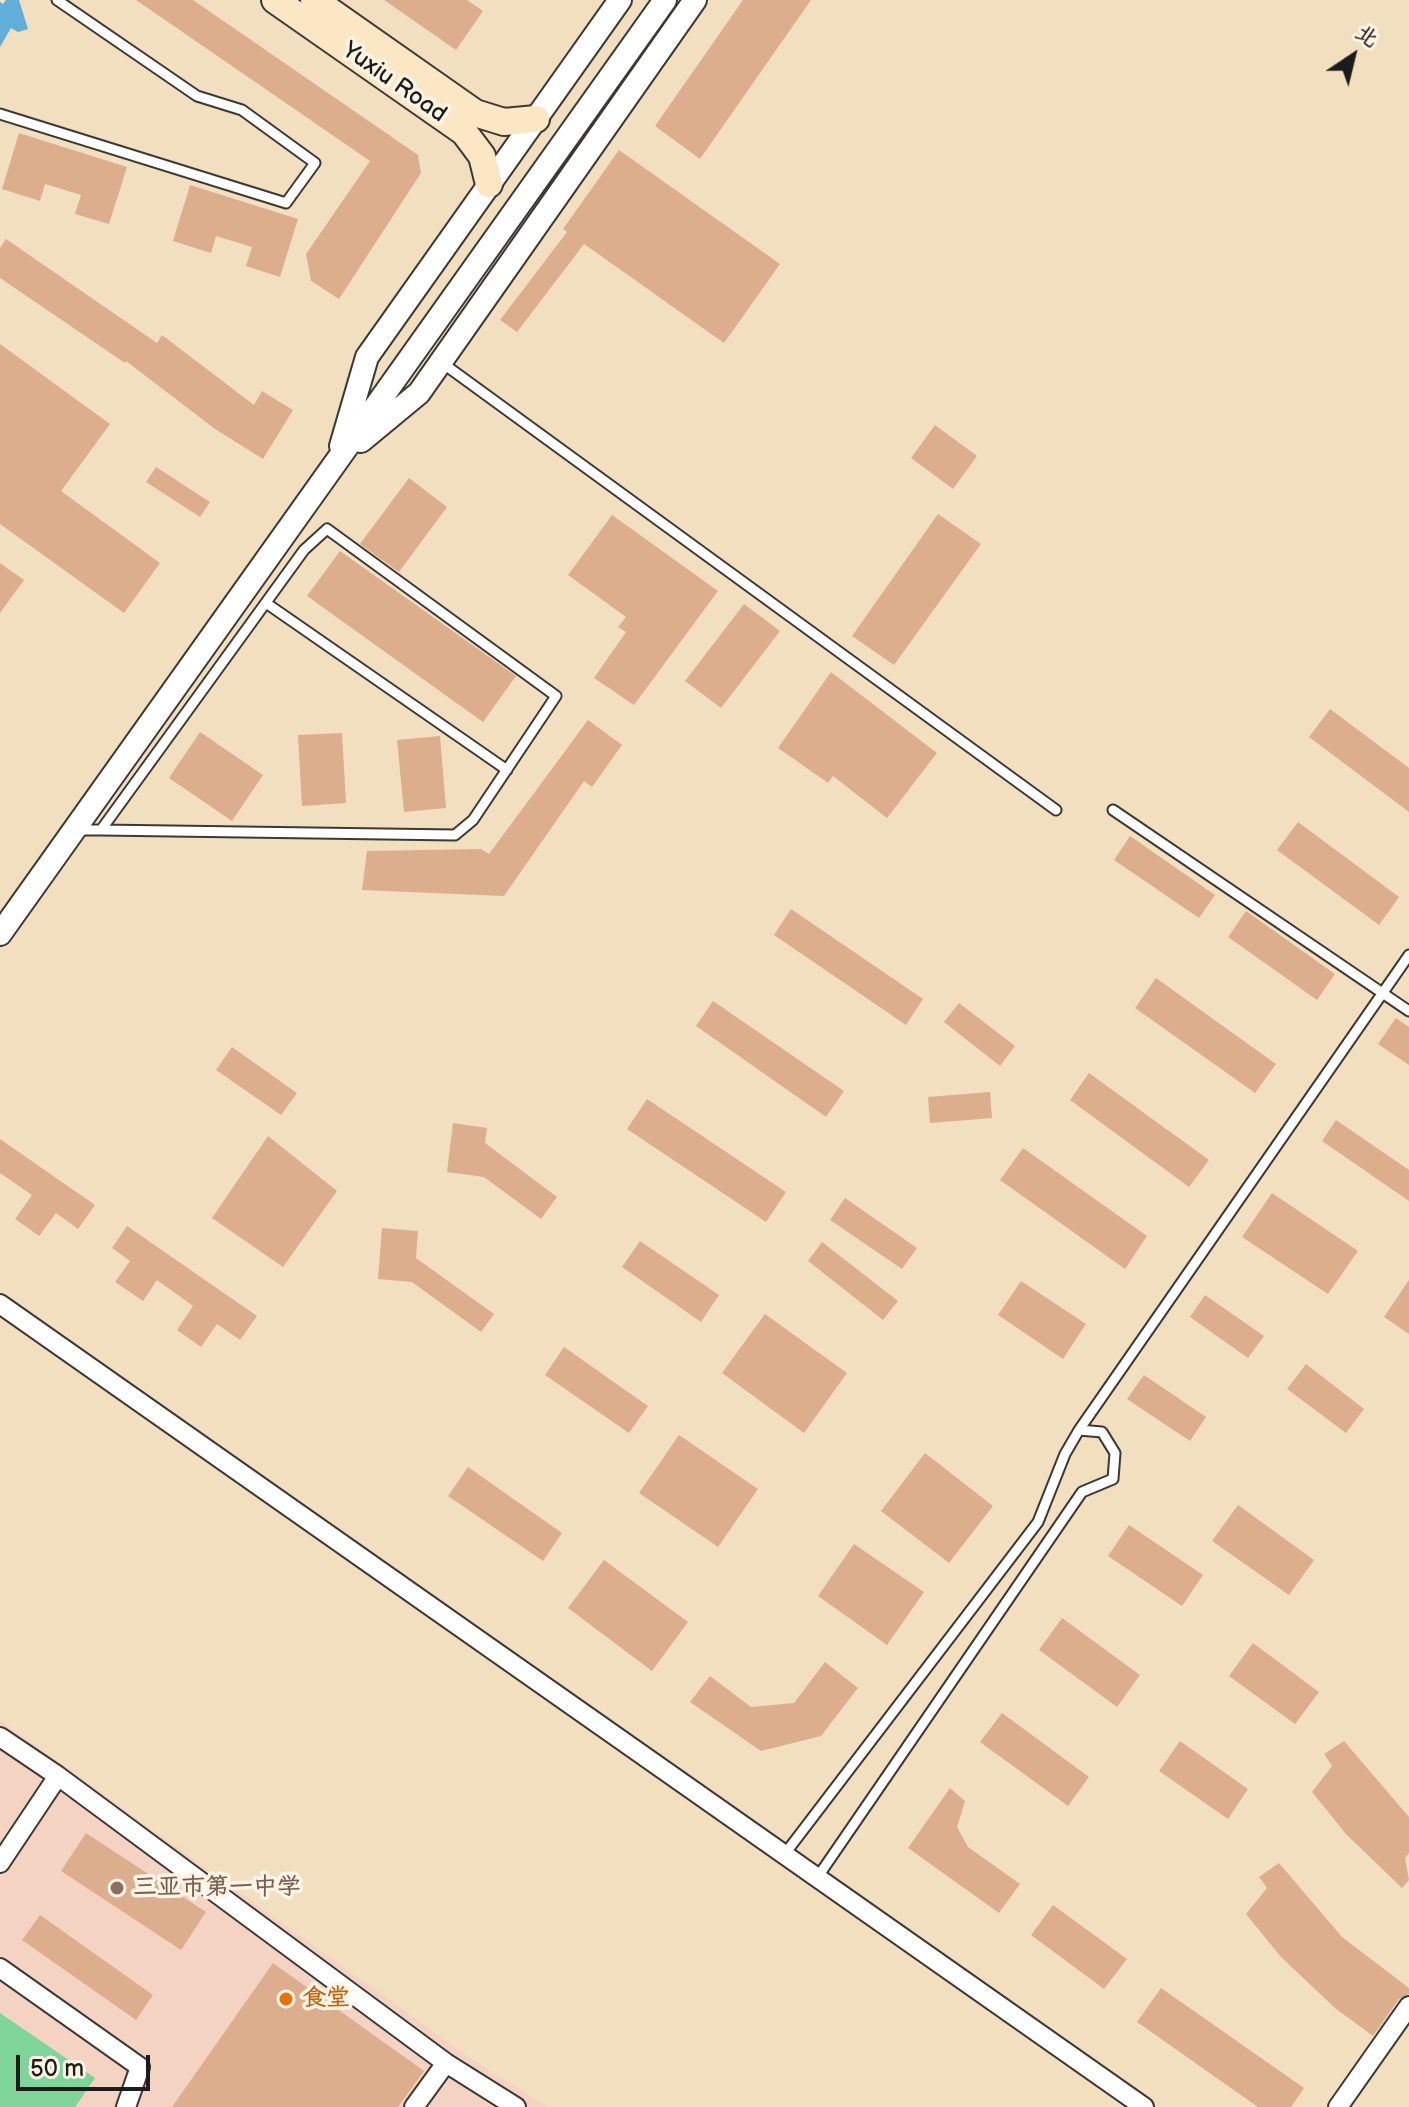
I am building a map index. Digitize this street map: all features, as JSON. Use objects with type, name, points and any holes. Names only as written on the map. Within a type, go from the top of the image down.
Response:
[{"type":"main road","name":"Yuxiu Road","points":[[275,0],[464,132],[482,156],[489,184]]},
{"type":"main road","name":"Yuxiu Road","points":[[314,0],[475,113],[504,122],[536,119]]},
{"type":"street","points":[[336,462],[367,357],[620,0]]},
{"type":"street","points":[[0,934],[665,0]]},
{"type":"street","points":[[336,462],[419,393],[695,0]]},
{"type":"street","points":[[0,1304],[1144,2107]]},
{"type":"street","points":[[0,1737],[58,1776],[446,2063],[516,2107]]},
{"type":"street","points":[[0,1863],[58,1776]]},
{"type":"street","points":[[0,1968],[140,2067],[126,2107]]},
{"type":"street","points":[[1338,2107],[1409,2006]]},
{"type":"street","points":[[414,2107],[446,2063]]},
{"type":"lane","points":[[0,114],[286,203],[315,163],[242,110],[197,96],[57,0]]},
{"type":"lane","points":[[441,362],[1056,810]]},
{"type":"lane","points":[[74,830],[455,835],[473,820],[556,696],[327,529],[304,550],[101,830]]},
{"type":"lane","points":[[266,603],[507,770]]},
{"type":"lane","points":[[1113,810],[1409,1011]]},
{"type":"lane","points":[[784,1855],[1038,1522],[1065,1454],[1079,1430],[1409,955]]},
{"type":"lane","points":[[817,1878],[1082,1492],[1113,1479],[1115,1453],[1102,1432],[1079,1430]]},
{"type":"shaded area","name":"三亚市第一中学","points":[[0,1720],[467,2056],[548,2107],[0,2107]]},
{"type":"green space","points":[[0,2013],[95,2078],[75,2107],[0,2107]]},
{"type":"water","points":[[6,0],[19,0],[28,29],[18,32],[11,28],[0,47],[0,2],[3,4]]},
{"type":"building","points":[[136,0],[193,0],[418,155],[421,173],[339,299],[311,281],[306,254],[370,161]]},
{"type":"building","points":[[384,0],[467,0],[483,11],[456,50]]},
{"type":"building","points":[[743,0],[811,0],[700,159],[655,126]]},
{"type":"building","points":[[19,133],[127,167],[109,224],[75,214],[81,195],[45,184],[40,201],[2,189]]},
{"type":"building","points":[[619,150],[780,264],[724,343],[584,244],[517,332],[500,320],[567,232],[563,229]]},
{"type":"building","points":[[190,185],[298,219],[280,277],[246,266],[252,247],[216,236],[211,253],[173,241]]},
{"type":"building","points":[[6,239],[157,343],[162,335],[254,405],[262,391],[293,410],[263,459],[215,429],[126,361],[0,278],[0,248]]},
{"type":"building","points":[[0,344],[110,424],[61,491],[160,563],[124,613],[0,524]]},
{"type":"building","points":[[935,425],[977,456],[953,489],[911,458]]},
{"type":"building","points":[[156,467],[210,502],[200,517],[146,482]]},
{"type":"building","points":[[409,478],[447,507],[399,572],[360,544]]},
{"type":"building","points":[[938,514],[981,544],[894,665],[852,636]]},
{"type":"building","points":[[612,515],[718,591],[634,705],[594,678],[626,632],[618,627],[626,617],[568,575]]},
{"type":"building","points":[[340,551],[516,676],[483,722],[307,596]]},
{"type":"building","points":[[0,563],[24,580],[0,613]]},
{"type":"building","points":[[744,604],[780,631],[721,708],[685,681]]},
{"type":"building","points":[[831,672],[937,753],[887,818],[833,776],[828,783],[778,748]]},
{"type":"building","points":[[1330,709],[1409,768],[1409,812],[1309,737]]},
{"type":"building","points":[[588,720],[622,745],[592,787],[584,781],[504,896],[362,890],[367,851],[481,849],[489,854]]},
{"type":"building","points":[[200,732],[263,775],[232,821],[169,778]]},
{"type":"building","points":[[342,733],[346,803],[302,806],[298,735]]},
{"type":"building","points":[[440,736],[446,808],[404,812],[397,740]]},
{"type":"building","points":[[1298,822],[1399,897],[1379,925],[1277,850]]},
{"type":"building","points":[[1130,836],[1215,895],[1199,918],[1114,860]]},
{"type":"building","points":[[791,909],[923,999],[906,1025],[774,935]]},
{"type":"building","points":[[1246,911],[1335,974],[1317,1000],[1228,937]]},
{"type":"building","points":[[1156,978],[1276,1064],[1255,1093],[1135,1008]]},
{"type":"building","points":[[713,1001],[844,1091],[826,1117],[696,1026]]},
{"type":"building","points":[[959,1003],[1015,1046],[1000,1066],[944,1022]]},
{"type":"building","points":[[1396,1018],[1409,1027],[1409,1065],[1378,1044]]},
{"type":"building","points":[[232,1047],[297,1093],[281,1115],[216,1070]]},
{"type":"building","points":[[1089,1073],[1209,1160],[1189,1187],[1070,1100]]},
{"type":"building","points":[[990,1092],[992,1118],[930,1123],[928,1097]]},
{"type":"building","points":[[647,1099],[786,1192],[766,1222],[627,1129]]},
{"type":"building","points":[[1336,1120],[1409,1170],[1409,1201],[1322,1141]]},
{"type":"building","points":[[453,1123],[487,1128],[485,1143],[557,1197],[541,1219],[484,1177],[447,1172]]},
{"type":"building","points":[[268,1136],[337,1191],[283,1267],[212,1218]]},
{"type":"building","points":[[0,1139],[95,1205],[78,1229],[56,1213],[39,1236],[15,1219],[32,1195],[0,1173]]},
{"type":"building","points":[[1023,1148],[1147,1236],[1125,1269],[1000,1180]]},
{"type":"building","points":[[1272,1193],[1358,1251],[1328,1294],[1242,1237]]},
{"type":"building","points":[[845,1198],[917,1248],[902,1269],[830,1220]]},
{"type":"building","points":[[127,1226],[257,1316],[240,1340],[217,1324],[201,1347],[177,1330],[193,1306],[157,1280],[143,1301],[115,1282],[130,1261],[112,1248]]},
{"type":"building","points":[[382,1228],[418,1231],[416,1258],[494,1314],[481,1332],[412,1282],[378,1279]]},
{"type":"building","points":[[640,1241],[719,1295],[701,1322],[622,1267]]},
{"type":"building","points":[[822,1242],[898,1301],[883,1320],[808,1261]]},
{"type":"building","points":[[1409,1280],[1409,1334],[1384,1317]]},
{"type":"building","points":[[1021,1281],[1086,1324],[1063,1359],[998,1315]]},
{"type":"building","points":[[1205,1295],[1264,1336],[1248,1358],[1190,1317]]},
{"type":"building","points":[[765,1314],[847,1373],[804,1433],[722,1373]]},
{"type":"building","points":[[564,1347],[648,1406],[629,1433],[545,1375]]},
{"type":"building","points":[[1306,1364],[1364,1409],[1346,1433],[1287,1389]]},
{"type":"building","points":[[1144,1375],[1206,1417],[1190,1441],[1127,1399]]},
{"type":"building","points":[[679,1435],[758,1489],[718,1547],[639,1493]]},
{"type":"building","points":[[925,1453],[993,1506],[949,1563],[881,1511]]},
{"type":"building","points":[[468,1467],[562,1533],[543,1561],[448,1496]]},
{"type":"building","points":[[1238,1505],[1314,1560],[1289,1595],[1212,1541]]},
{"type":"building","points":[[1129,1525],[1203,1575],[1182,1606],[1108,1556]]},
{"type":"building","points":[[854,1544],[924,1592],[887,1645],[818,1596]]},
{"type":"building","points":[[604,1560],[688,1622],[652,1671],[568,1608]]},
{"type":"building","points":[[1062,1618],[1140,1675],[1117,1707],[1039,1650]]},
{"type":"building","points":[[1253,1643],[1319,1692],[1295,1724],[1229,1676]]},
{"type":"building","points":[[825,1662],[858,1688],[821,1736],[761,1751],[690,1702],[710,1676],[751,1707],[794,1703]]},
{"type":"building","points":[[1002,1713],[1089,1777],[1068,1806],[980,1742]]},
{"type":"building","points":[[1180,1741],[1248,1789],[1228,1819],[1159,1771]]},
{"type":"building","points":[[1344,1741],[1409,1817],[1409,1853],[1405,1858],[1409,1880],[1402,1888],[1346,1834],[1312,1792],[1332,1766],[1324,1754]]},
{"type":"building","points":[[950,1788],[965,1801],[957,1827],[968,1847],[1020,1884],[999,1913],[908,1848]]},
{"type":"building","points":[[86,1833],[206,1912],[181,1950],[61,1871]]},
{"type":"building","points":[[1279,1863],[1342,1937],[1409,1988],[1409,1994],[1399,1999],[1373,2036],[1335,2008],[1281,1957],[1246,1914],[1267,1888],[1259,1877]]},
{"type":"building","points":[[1053,1905],[1127,1959],[1104,1989],[1031,1935]]},
{"type":"building","points":[[40,1915],[153,1995],[136,2020],[22,1940]]},
{"type":"building","name":"食堂","points":[[273,1963],[424,2071],[398,2107],[172,2107]]},
{"type":"building","points":[[1161,1988],[1304,2088],[1291,2107],[1258,2107],[1137,2022]]},
{"type":"place","name":"三亚市第一中学","points":[[117,1888]]},
{"type":"place","name":"食堂","points":[[286,1999]]}]
